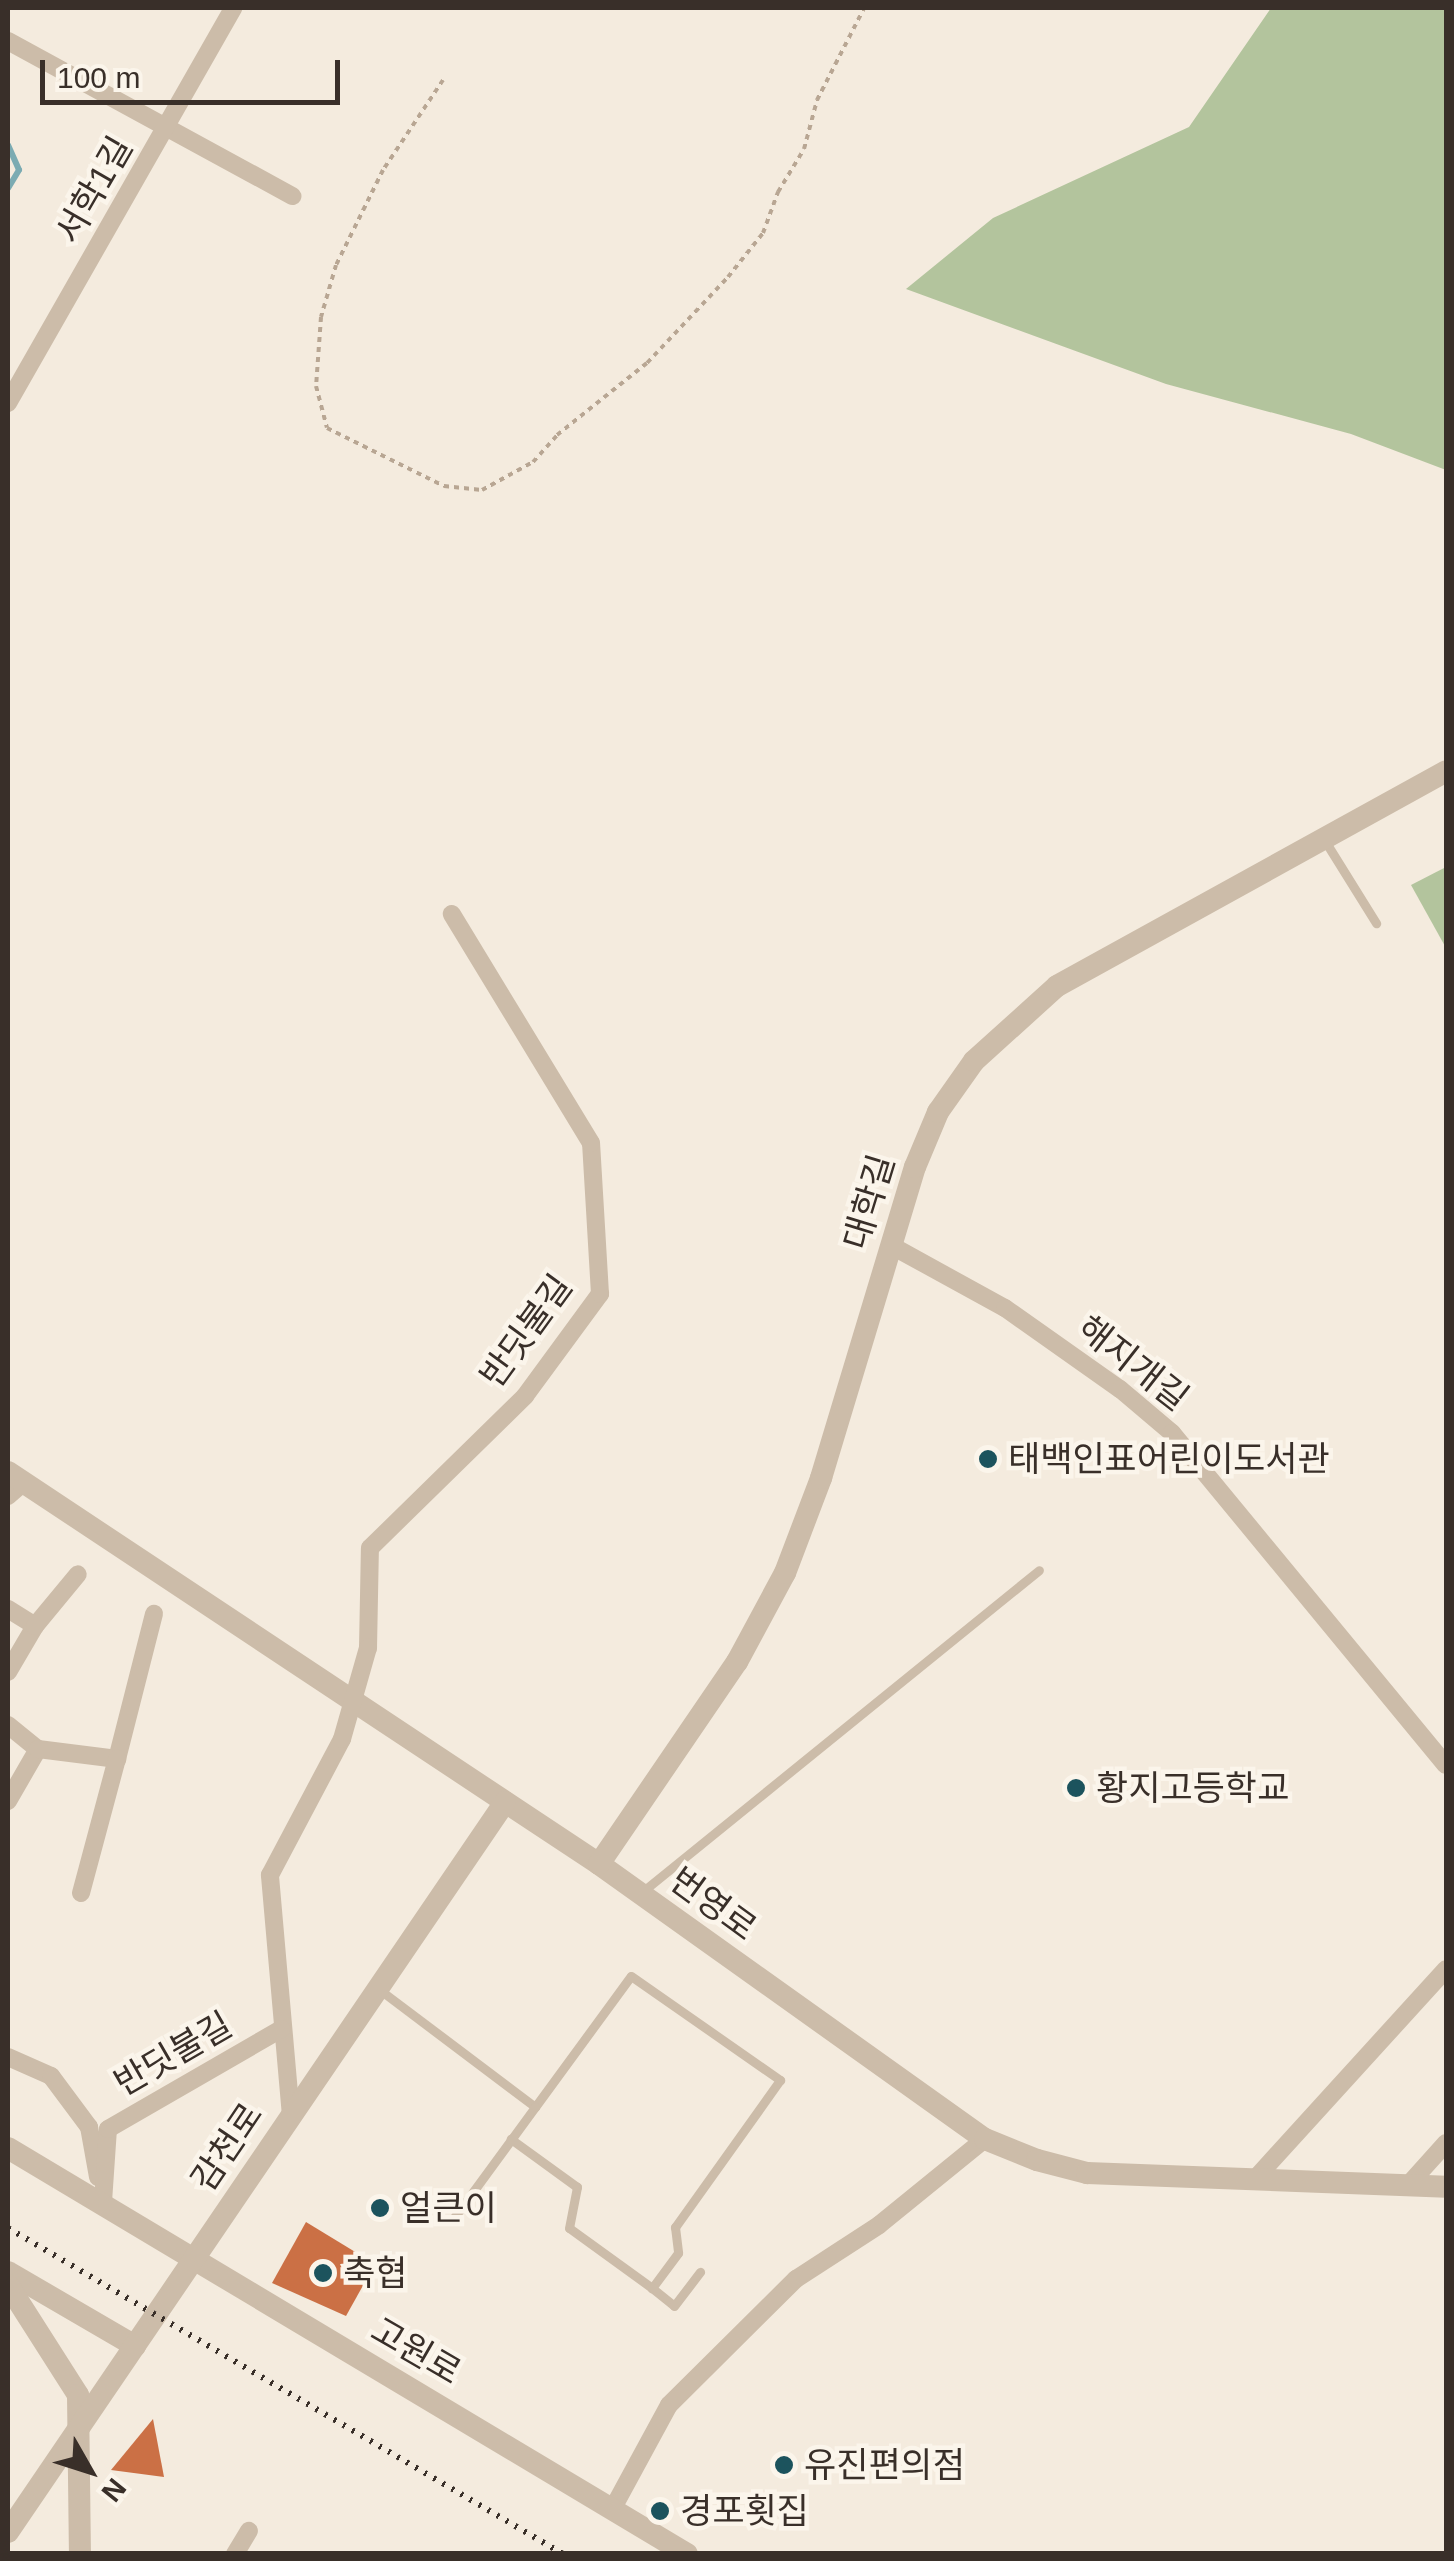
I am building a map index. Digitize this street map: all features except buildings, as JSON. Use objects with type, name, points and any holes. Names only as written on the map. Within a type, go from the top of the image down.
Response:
[{"type":"street","name":"서학1길","points":[[8,404],[233,8]]},
{"type":"street","points":[[8,41],[292,196]]},
{"type":"street","name":"대학길","points":[[598,1864],[737,1662],[786,1572],[821,1478],[915,1167],[938,1112],[974,1061],[1057,986],[1446,770]]},
{"type":"street","name":"반딧불길","points":[[291,2116],[270,1875],[342,1739],[368,1648],[370,1548],[525,1396],[600,1294],[591,1142],[452,914]]},
{"type":"street","name":"해지개길","points":[[892,1246],[1005,1308],[1120,1389],[1172,1433],[1446,1766]]},
{"type":"street","name":"번영로","points":[[13,1483],[598,1864],[949,2118],[985,2139],[1037,2160],[1088,2173],[1410,2182],[1446,2187]]},
{"type":"street","points":[[8,1672],[35,1626],[78,1574]]},
{"type":"street","points":[[8,1608],[35,1626]]},
{"type":"street","points":[[81,1893],[154,1614]]},
{"type":"street","points":[[8,1724],[38,1749],[117,1759]]},
{"type":"street","points":[[8,1802],[38,1749]]},
{"type":"street","name":"감천로","points":[[8,2532],[504,1802]]},
{"type":"street","points":[[1254,2180],[1446,1969]]},
{"type":"street","name":"반딧불길","points":[[103,2202],[108,2129],[281,2030]]},
{"type":"street","points":[[8,2057],[51,2076],[90,2127],[103,2202]]},
{"type":"street","points":[[613,2508],[669,2405],[796,2279],[879,2225],[985,2139]]},
{"type":"street","points":[[1410,2182],[1446,2143]]},
{"type":"street","name":"고원로","points":[[8,2148],[687,2554]]},
{"type":"street","points":[[8,2272],[134,2346]]},
{"type":"street","points":[[8,2285],[78,2395],[80,2554]]},
{"type":"street","points":[[235,2554],[250,2531]]},
{"type":"lane","points":[[1324,839],[1376,923]]},
{"type":"lane","points":[[640,1894],[1038,1570]]},
{"type":"lane","points":[[453,2219],[630,1976],[780,2080],[675,2228],[678,2253],[652,2288]]},
{"type":"lane","points":[[378,1989],[534,2106]]},
{"type":"lane","points":[[511,2139],[577,2187],[569,2228],[674,2306],[700,2272]]},
{"type":"path","points":[[443,80],[382,170],[336,264],[321,316],[316,386],[327,428],[444,486],[482,490],[533,462],[558,436],[647,363],[751,248],[804,149],[817,100],[864,8]]},
{"type":"green space","points":[[1271,8],[1446,8],[1446,470],[1351,434],[1166,384],[906,289],[993,218],[1189,127]]},
{"type":"green space","points":[[1446,867],[1446,948],[1411,885]]},
{"type":"waterway","points":[[8,145],[19,170],[8,188]]},
{"type":"railway","points":[[8,2228],[563,2554]]},
{"type":"place","name":"태백인표어린이도서관","points":[[988,1459]]},
{"type":"place","name":"황지고등학교","points":[[1076,1788]]},
{"type":"place","name":"얼큰이","points":[[380,2208]]},
{"type":"place","name":"축협","points":[[323,2273]]},
{"type":"place","name":"유진편의점","points":[[784,2465]]},
{"type":"place","name":"경포횟집","points":[[660,2511]]}]
